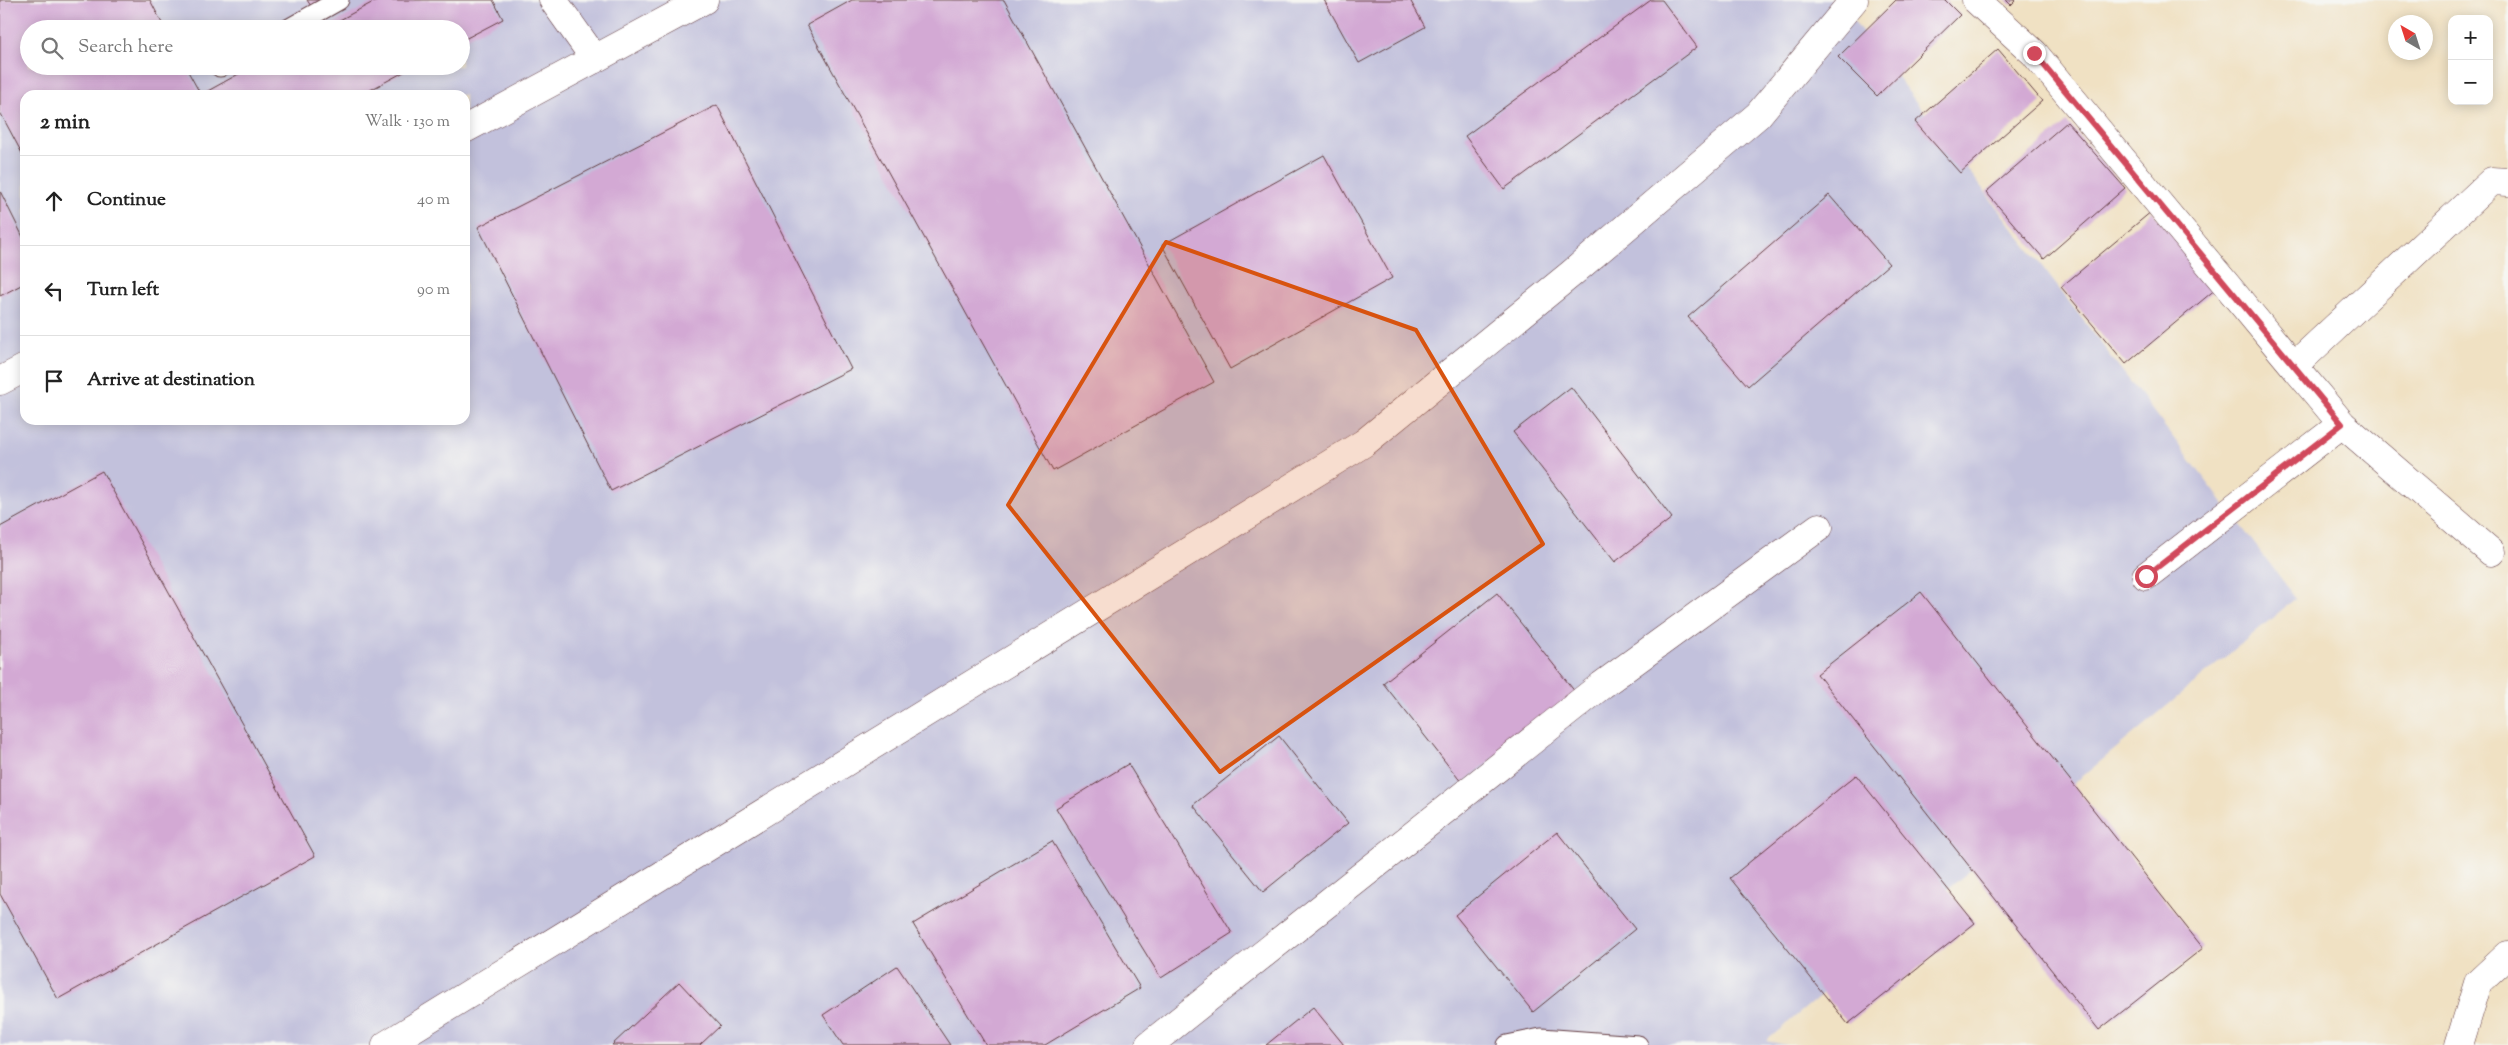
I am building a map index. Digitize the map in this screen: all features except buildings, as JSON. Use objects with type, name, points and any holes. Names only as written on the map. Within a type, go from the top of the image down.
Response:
[{"type":"street","points":[[554,0],[595,58]]},
{"type":"street","points":[[470,126],[704,0]]},
{"type":"street","points":[[386,1045],[1364,443],[1571,274],[1758,115],[1854,0]]},
{"type":"street","points":[[1976,0],[2034,53],[2295,365],[2342,424],[2491,552]]},
{"type":"street","points":[[2295,365],[2492,181],[2508,182]]},
{"type":"street","points":[[0,381],[20,371]]},
{"type":"street","points":[[2146,576],[2342,424]]},
{"type":"street","points":[[1149,1045],[1602,685],[1819,527]]},
{"type":"street","points":[[2459,1045],[2478,983],[2508,955]]},
{"type":"lane","points":[[304,20],[339,0]]},
{"type":"lane","points":[[1507,1045],[1541,1038],[1638,1045]]},
{"type":"highlighted area","points":[[1166,242],[1416,330],[1543,544],[1220,772],[1008,505]]},
{"type":"shaded area","points":[[0,0],[1838,0],[2296,598],[1766,1041],[1787,1045],[0,1045]]},
{"type":"route","points":[[2034,53],[2295,365],[2342,424],[2146,576]]}]
